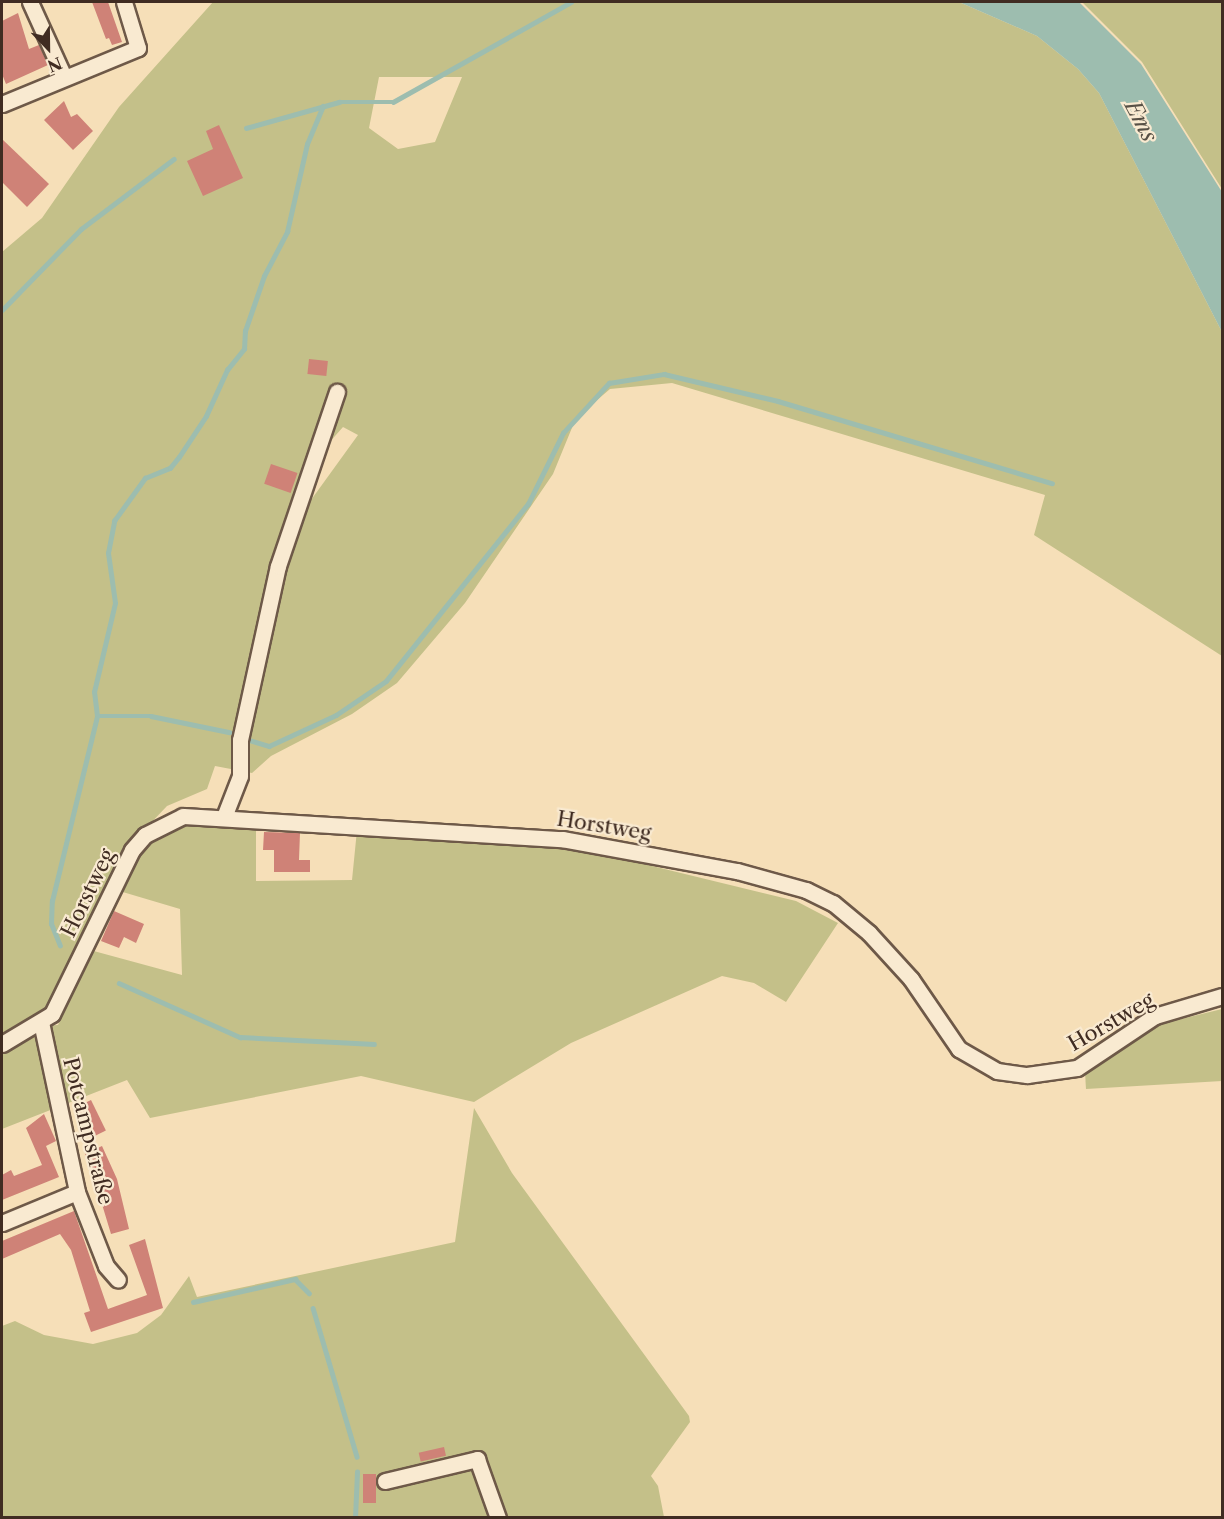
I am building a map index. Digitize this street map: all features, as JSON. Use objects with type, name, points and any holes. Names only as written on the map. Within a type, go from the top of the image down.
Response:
[{"type":"street","points":[[30,2],[64,77]]},
{"type":"street","points":[[2,103],[138,48],[124,2]]},
{"type":"street","points":[[225,817],[240,776],[240,740],[278,566],[337,392]]},
{"type":"street","name":"Horstweg","points":[[2,1044],[41,1022],[66,992],[111,885],[145,834],[183,816],[562,839],[737,871],[806,890],[833,903],[870,933],[911,979],[959,1049],[997,1071],[1027,1075],[1077,1068],[1155,1016],[1222,996]]},
{"type":"street","name":"Potcampstraße","points":[[41,1022],[77,1192],[106,1266],[118,1280]]},
{"type":"street","points":[[2,1223],[77,1192]]},
{"type":"street","points":[[385,1481],[477,1459],[498,1518]]},
{"type":"shaded area","points":[[213,2],[959,2],[1037,36],[1078,69],[1099,93],[1222,332],[1222,656],[1034,535],[1045,495],[672,383],[610,389],[576,418],[553,474],[465,603],[397,683],[352,714],[271,756],[252,773],[215,766],[207,789],[167,806],[147,827],[155,838],[186,825],[256,829],[256,881],[352,880],[357,830],[515,842],[611,856],[796,901],[838,923],[786,1002],[754,983],[722,976],[571,1043],[474,1102],[361,1076],[150,1118],[127,1080],[2,1129],[2,1049],[41,1026],[58,1025],[89,952],[63,973],[44,1011],[2,1038],[2,252],[42,218],[119,107]],"holes":[[[379,77],[462,77],[435,142],[398,149],[369,128]],[[343,427],[358,435],[311,500],[312,462]],[[116,890],[180,909],[182,975],[90,950]]]},
{"type":"shaded area","points":[[1082,2],[1222,2],[1222,189],[1142,62]]},
{"type":"shaded area","points":[[1222,1009],[1222,1081],[1086,1089],[1085,1072],[1161,1024]]},
{"type":"shaded area","points":[[474,1108],[512,1173],[689,1416],[690,1422],[651,1476],[658,1486],[664,1517],[2,1518],[2,1326],[15,1321],[44,1335],[93,1344],[137,1333],[161,1315],[189,1276],[197,1297],[455,1242]]},
{"type":"water","name":"Ems","points":[[959,2],[1079,2],[1141,64],[1222,192],[1222,332],[1099,93],[1078,69],[1037,36]]},
{"type":"building","points":[[92,2],[108,2],[122,42],[112,45],[109,38],[106,39]]},
{"type":"building","points":[[18,13],[29,49],[39,45],[48,65],[6,84],[2,74],[2,21]]},
{"type":"building","points":[[64,101],[71,117],[77,114],[93,131],[73,150],[44,120]]},
{"type":"building","points":[[219,125],[243,178],[203,196],[187,161],[213,149],[206,131]]},
{"type":"building","points":[[2,139],[49,184],[27,207],[2,182]]},
{"type":"building","points":[[309,359],[328,361],[326,376],[307,374]]},
{"type":"building","points":[[271,464],[297,473],[291,493],[264,484]]},
{"type":"building","points":[[264,832],[300,833],[299,860],[310,860],[310,872],[274,872],[274,850],[263,850]]},
{"type":"building","points":[[114,911],[144,924],[136,943],[124,937],[119,948],[101,941]]},
{"type":"building","points":[[91,1100],[106,1131],[91,1138],[76,1107]]},
{"type":"building","points":[[44,1114],[56,1141],[46,1146],[59,1177],[2,1200],[2,1175],[11,1170],[14,1176],[42,1165],[26,1128]]},
{"type":"building","points":[[102,1146],[117,1179],[129,1229],[111,1234],[101,1201],[106,1199],[85,1154]]},
{"type":"building","points":[[74,1211],[108,1309],[147,1295],[129,1245],[145,1239],[163,1308],[91,1332],[84,1313],[90,1311],[71,1250],[60,1234],[2,1259],[2,1241]]},
{"type":"building","points":[[444,1447],[446,1456],[421,1462],[419,1453]]},
{"type":"building","points":[[363,1474],[376,1474],[376,1503],[363,1503]]},
{"type":"waterway","points":[[246,128],[339,102],[393,102],[571,2]]},
{"type":"waterway","points":[[60,946],[51,924],[52,901],[97,716],[94,692],[115,603],[108,553],[114,521],[145,478],[170,468],[179,457],[206,416],[227,370],[244,349],[245,331],[264,276],[287,232],[307,144],[323,106]]},
{"type":"waterway","points":[[2,310],[81,229],[174,159]]},
{"type":"waterway","points":[[246,739],[269,746],[336,715],[386,681],[528,504],[563,433],[609,383],[664,374],[778,401],[1052,483]]},
{"type":"waterway","points":[[97,716],[151,716],[229,732]]},
{"type":"waterway","points":[[119,983],[240,1037],[374,1044]]},
{"type":"waterway","points":[[193,1302],[295,1279],[309,1293]]},
{"type":"waterway","points":[[313,1308],[357,1457]]},
{"type":"waterway","points":[[355,1518],[357,1472]]}]
